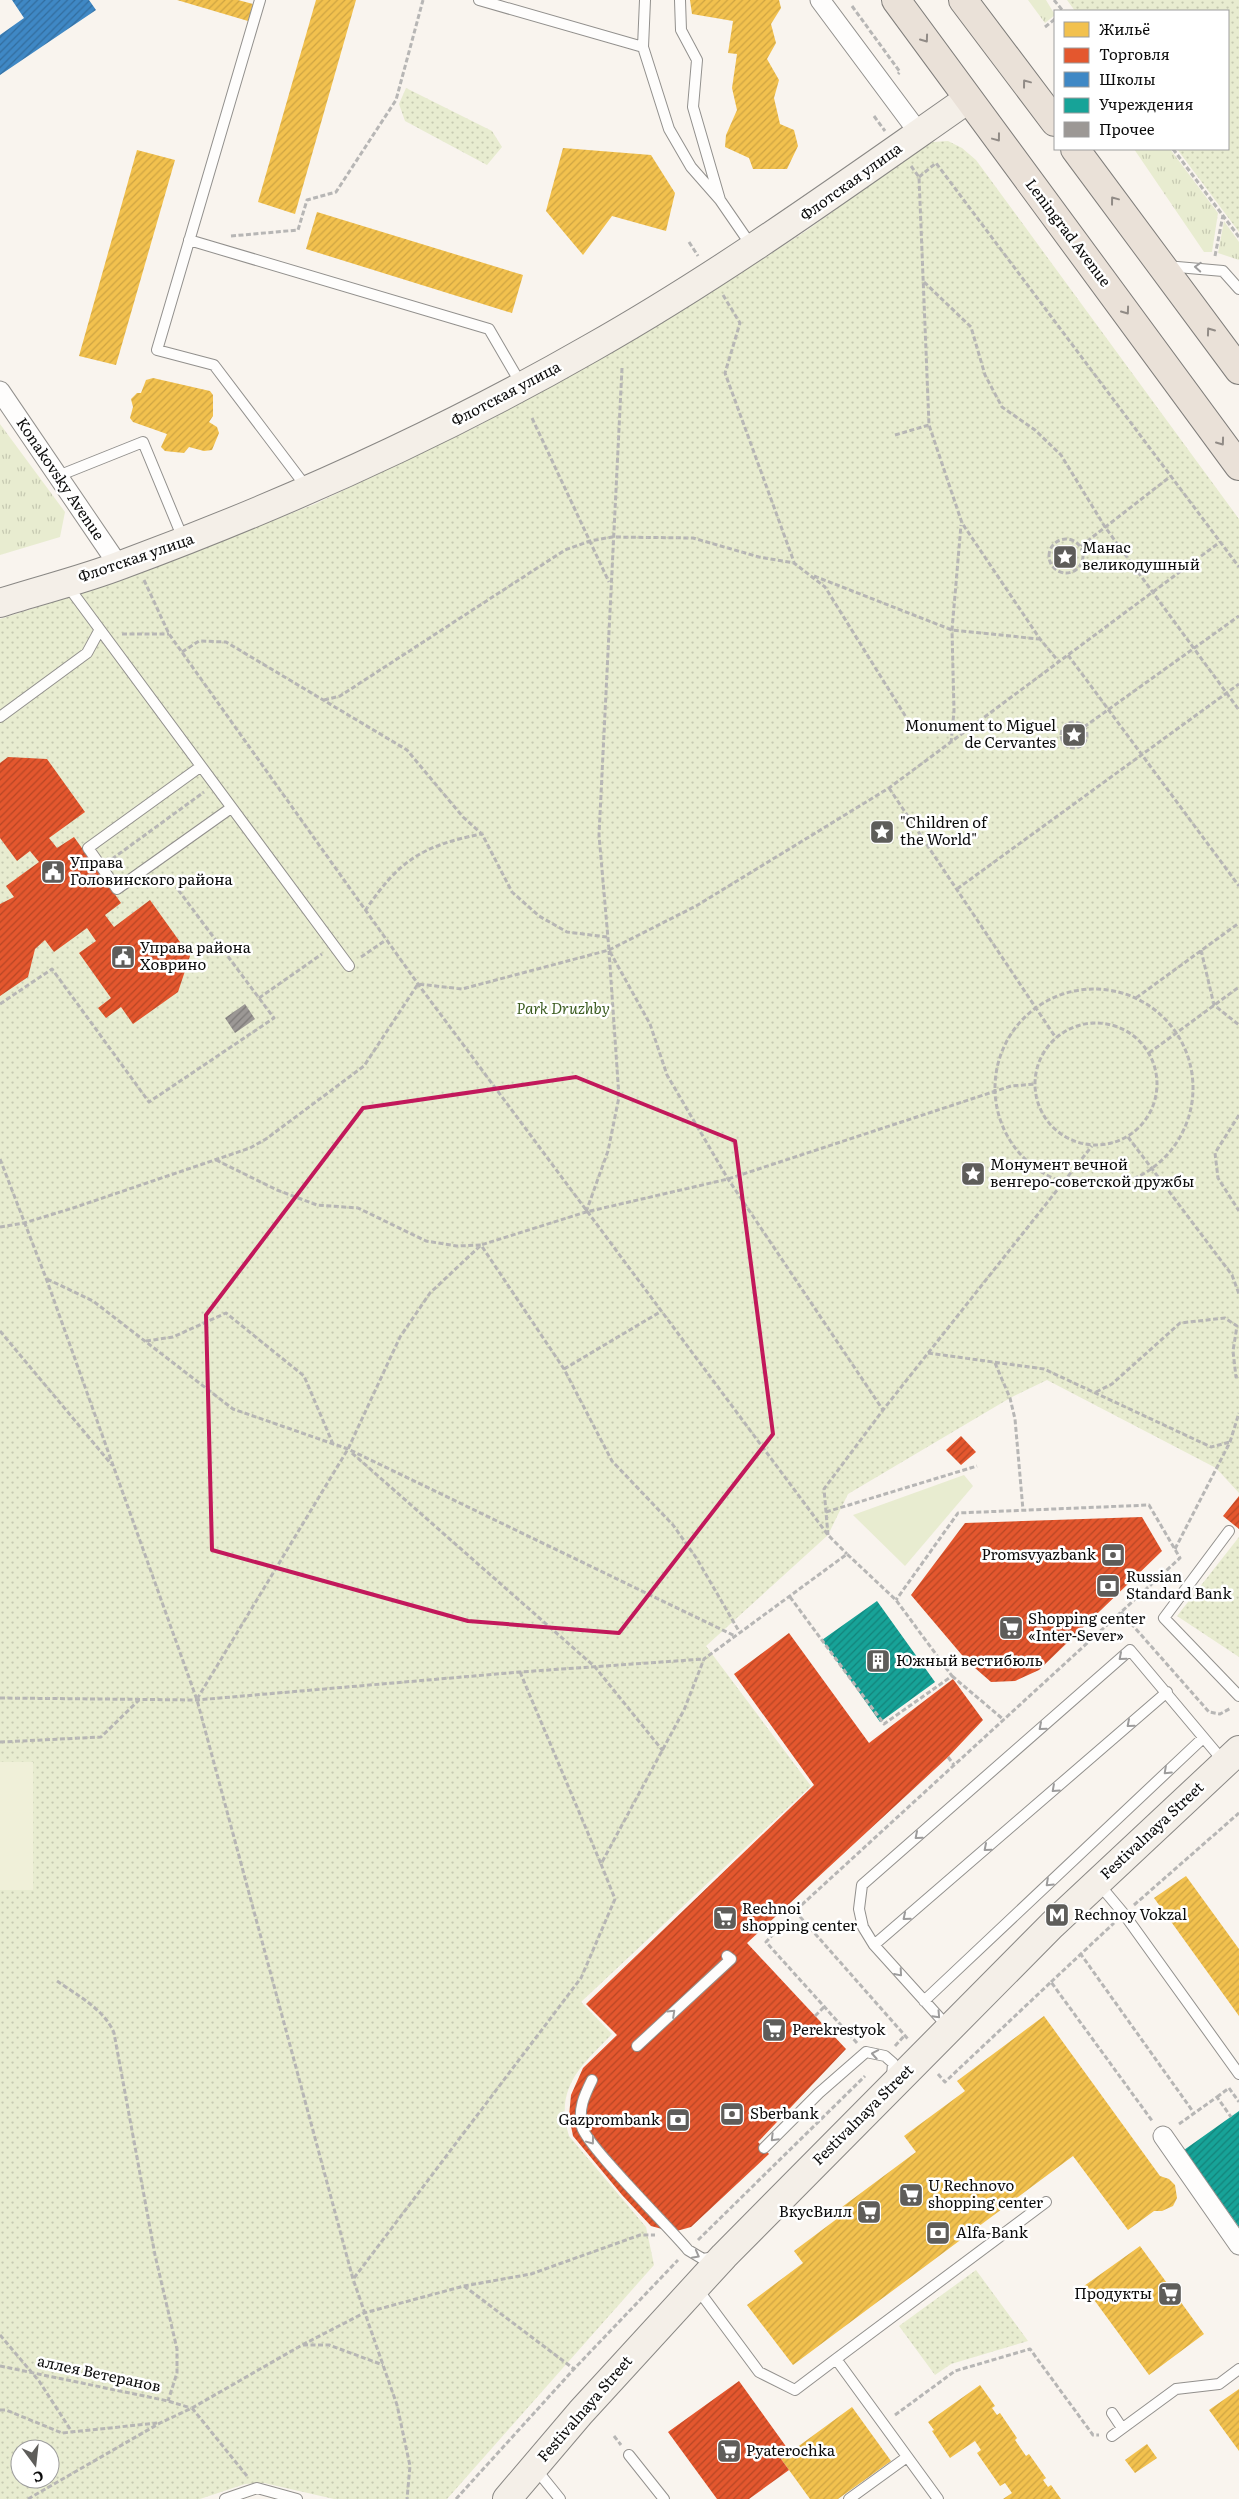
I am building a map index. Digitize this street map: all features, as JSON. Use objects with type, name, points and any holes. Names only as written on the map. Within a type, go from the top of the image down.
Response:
[{"type":"main road","name":"Leningrad Avenue","points":[[896,0],[1239,466]]},
{"type":"main road","points":[[964,0],[978,12],[1054,121]]},
{"type":"main road","points":[[1076,150],[1239,370]]},
{"type":"street","points":[[820,0],[919,133]]},
{"type":"street","name":"Флотская улица","points":[[0,603],[65,582],[130,570],[184,542],[309,491],[412,443],[523,386],[594,347],[753,248],[968,99]]},
{"type":"street","name":"Konakovsky Avenue","points":[[0,391],[58,476],[130,570]]},
{"type":"street","name":"Festivalnaya Street","points":[[507,2499],[695,2286],[724,2256],[887,2090],[1097,1882],[1234,1757]]},
{"type":"street","points":[[1163,2136],[1239,2245]]},
{"type":"lane","points":[[260,0],[157,350],[214,365],[309,491]]},
{"type":"lane","points":[[479,0],[643,47]]},
{"type":"lane","points":[[645,0],[643,47],[669,129],[691,167],[720,200],[753,248]]},
{"type":"lane","points":[[680,0],[681,30],[697,60],[693,107],[720,200]]},
{"type":"lane","points":[[189,240],[488,329],[523,386]]},
{"type":"lane","points":[[1163,266],[1212,268],[1223,271],[1239,289]]},
{"type":"lane","points":[[58,476],[143,442],[184,542]]},
{"type":"lane","points":[[65,582],[99,631],[348,966]]},
{"type":"lane","points":[[0,717],[87,653],[99,631]]},
{"type":"lane","points":[[200,767],[88,848],[117,889],[231,808]]},
{"type":"lane","points":[[1229,1531],[1164,1618],[1239,1696]]},
{"type":"lane","points":[[949,2029],[874,1945],[863,1927],[859,1909],[862,1885],[1130,1650],[1167,1692],[1203,1738],[1234,1757]]},
{"type":"lane","points":[[874,1945],[1167,1692]]},
{"type":"lane","points":[[924,2001],[1203,1738]]},
{"type":"lane","points":[[1097,1882],[1129,1921],[1239,2074]]},
{"type":"lane","points":[[636,2046],[731,1959],[728,1956]]},
{"type":"lane","points":[[764,2148],[809,2103],[866,2052],[885,2056],[893,2063],[894,2074],[887,2090]]},
{"type":"lane","points":[[592,2080],[581,2104],[582,2130],[688,2250],[703,2259],[724,2256]]},
{"type":"lane","points":[[695,2286],[759,2372],[795,2390],[1046,2202]]},
{"type":"lane","points":[[836,2359],[938,2499]]},
{"type":"lane","points":[[1112,2436],[1176,2389],[1219,2384],[1239,2369]]},
{"type":"lane","points":[[1112,2413],[1122,2428]]},
{"type":"lane","points":[[629,2456],[664,2499]]},
{"type":"lane","points":[[849,2499],[907,2457]]},
{"type":"lane","points":[[534,2467],[560,2499]]},
{"type":"lane","points":[[226,2499],[257,2488],[297,2499]]},
{"type":"path","points":[[228,236],[298,230],[306,200],[336,192],[396,100],[423,0]]},
{"type":"path","points":[[1054,0],[1062,10]]},
{"type":"path","points":[[1044,27],[1054,20]]},
{"type":"path","points":[[874,116],[886,134]]},
{"type":"path","points":[[1174,150],[1239,237]]},
{"type":"path","points":[[1059,662],[1040,639],[962,523],[929,425],[919,177],[936,164],[1239,567]]},
{"type":"path","points":[[1212,268],[1222,215]]},
{"type":"path","points":[[689,242],[701,260]]},
{"type":"path","points":[[923,282],[971,327],[986,375],[1002,408],[1035,430],[1061,455],[1106,527],[1239,710]]},
{"type":"path","points":[[730,306],[740,323],[725,373],[794,563]]},
{"type":"path","points":[[586,1212],[608,1151],[619,1098],[600,835],[612,538],[622,368]]},
{"type":"path","points":[[532,418],[610,584]]},
{"type":"path","points":[[894,435],[929,425]]},
{"type":"path","points":[[1081,546],[1171,476]]},
{"type":"path","points":[[951,744],[954,711],[952,630],[962,523]]},
{"type":"path","points":[[324,700],[340,696],[565,550],[590,541],[612,538],[693,538],[759,557],[794,563],[825,587],[914,730]]},
{"type":"path","points":[[1068,538],[1081,546],[1083,561],[1072,572],[1058,571],[1052,565],[1050,550],[1054,544],[1068,538]]},
{"type":"path","points":[[418,984],[462,989],[608,950],[696,906],[889,788],[951,744],[1220,542]]},
{"type":"path","points":[[130,570],[169,634],[386,940],[586,1212],[828,1535],[896,1600],[952,1676],[1004,1720]]},
{"type":"path","points":[[810,574],[952,630],[1040,639]]},
{"type":"path","points":[[1084,727],[1239,616]]},
{"type":"path","points":[[114,634],[169,634]]},
{"type":"path","points":[[182,652],[199,641],[226,642],[407,750],[462,817],[482,834],[512,892],[539,916],[567,932],[607,937]]},
{"type":"path","points":[[1068,655],[1239,886]]},
{"type":"path","points":[[956,888],[1239,684]]},
{"type":"path","points":[[1071,722],[1079,723],[1084,727],[1087,734],[1085,741],[1080,746],[1072,748],[1066,745],[1062,739],[1061,732],[1065,726],[1071,722]]},
{"type":"path","points":[[116,856],[214,786]]},
{"type":"path","points":[[889,788],[1056,1038]]},
{"type":"path","points":[[366,910],[385,882],[414,857],[447,841],[482,834]]},
{"type":"path","points":[[0,1004],[52,970],[149,1102],[274,1018],[176,887]]},
{"type":"path","points":[[1136,998],[1239,923]]},
{"type":"path","points":[[348,966],[386,940]]},
{"type":"path","points":[[259,998],[333,946]]},
{"type":"path","points":[[608,950],[650,1024],[667,1075],[728,1179],[883,1410]]},
{"type":"path","points":[[1201,950],[1214,1005],[1239,1025]]},
{"type":"path","points":[[0,1227],[24,1223],[73,1208],[250,1148],[266,1139],[364,1066],[418,984]]},
{"type":"path","points":[[1149,1052],[1239,987]]},
{"type":"path","points":[[1093,989],[1111,990],[1136,998],[1157,1012],[1176,1032],[1188,1053],[1192,1070],[1193,1105],[1181,1137],[1171,1152],[1152,1169],[1129,1181],[1113,1186],[1078,1187],[1062,1183],[1045,1175],[1019,1154],[1001,1124],[995,1091],[996,1072],[1007,1040],[1017,1026],[1036,1008],[1059,995],[1093,989]]},
{"type":"path","points":[[1096,1023],[1117,1027],[1129,1033],[1149,1052],[1156,1070],[1158,1090],[1153,1108],[1143,1124],[1128,1137],[1111,1144],[1092,1146],[1070,1140],[1052,1126],[1039,1107],[1035,1084],[1041,1059],[1056,1038],[1075,1027],[1096,1023]]},
{"type":"path","points":[[215,1159],[277,1190],[317,1205],[358,1208],[426,1241],[457,1246],[481,1246],[586,1212],[728,1179],[1011,1086],[1035,1084]]},
{"type":"path","points":[[1239,1115],[1215,1153],[1218,1178],[1239,1211]]},
{"type":"path","points":[[1128,1137],[1232,1275],[1239,1294]]},
{"type":"path","points":[[828,1535],[824,1489],[883,1410],[1092,1146]]},
{"type":"path","points":[[0,1160],[46,1278],[197,1700],[353,2279],[397,2405],[407,2444],[410,2466],[407,2499]]},
{"type":"path","points":[[481,1246],[564,1369],[612,1461],[673,1525],[697,1559],[740,1633]]},
{"type":"path","points":[[197,1700],[348,1449],[400,1337],[430,1293],[481,1246]]},
{"type":"path","points":[[46,1278],[93,1301],[233,1409],[348,1449],[735,1636]]},
{"type":"path","points":[[564,1369],[661,1312]]},
{"type":"path","points":[[146,1341],[173,1337],[226,1313],[304,1376],[333,1445]]},
{"type":"path","points":[[1095,1393],[1112,1384],[1180,1323],[1225,1318],[1237,1326],[1233,1351],[1236,1377],[1239,1376]]},
{"type":"path","points":[[0,1331],[114,1468]]},
{"type":"path","points":[[928,1353],[1044,1369],[1212,1447],[1230,1442]]},
{"type":"path","points":[[995,1362],[1010,1398],[1015,1419],[1023,1510]]},
{"type":"path","points":[[1175,1550],[1230,1442],[1239,1413]]},
{"type":"path","points":[[348,1449],[595,1666],[664,1751]]},
{"type":"path","points":[[826,1512],[977,1466]]},
{"type":"path","points":[[456,2499],[574,2369],[688,2250],[873,2068],[866,2052],[766,1942],[794,1911],[1180,1558],[1149,1505],[958,1513],[896,1600]]},
{"type":"path","points":[[602,1864],[664,1751],[684,1710],[704,1659],[847,1554]]},
{"type":"path","points":[[790,1597],[884,1724],[887,1719],[912,1707],[952,1676]]},
{"type":"path","points":[[1121,1612],[1209,1712],[1220,1714],[1232,1707]]},
{"type":"path","points":[[0,1698],[197,1700],[520,1672],[704,1659]]},
{"type":"path","points":[[353,2279],[581,1978],[615,1899],[602,1864],[520,1672]]},
{"type":"path","points":[[0,1742],[101,1737],[139,1700]]},
{"type":"path","points":[[948,1757],[954,1765]]},
{"type":"path","points":[[1209,1839],[1239,1813]]},
{"type":"path","points":[[794,1911],[945,2082],[1051,1982],[1163,2136],[1229,2088],[1239,2102]]},
{"type":"path","points":[[1080,1953],[1194,2113]]},
{"type":"path","points":[[57,1981],[108,2021],[114,2033],[149,2227],[177,2349],[178,2373],[168,2401]]},
{"type":"path","points":[[815,2016],[824,2007]]},
{"type":"path","points":[[1217,2097],[1231,2117]]},
{"type":"path","points":[[28,2499],[160,2423],[192,2408],[302,2346],[364,2314],[464,2286],[531,2274],[640,2235],[676,2236]]},
{"type":"path","points":[[464,2286],[574,2369]]},
{"type":"path","points":[[0,2335],[30,2370],[72,2432]]},
{"type":"path","points":[[302,2346],[329,2345],[383,2365]]},
{"type":"path","points":[[883,2424],[955,2370],[1030,2349],[1093,2435],[1112,2436]]},
{"type":"path","name":"аллея Ветеранов","points":[[0,2366],[30,2370],[192,2408]]},
{"type":"path","points":[[192,2408],[257,2488]]},
{"type":"path","points":[[0,2410],[6,2410],[62,2433],[160,2423]]},
{"type":"highlighted area","points":[[576,1077],[735,1141],[773,1434],[619,1633],[468,1621],[212,1550],[206,1315],[363,1108]]},
{"type":"green space","points":[[1028,0],[1046,0],[1054,16],[1045,23]]},
{"type":"green space","points":[[1067,0],[1239,0],[1239,232],[1178,150],[1229,150],[1229,10],[1074,10]]},
{"type":"green space","points":[[406,88],[492,131],[502,147],[487,165],[405,121],[399,104]]},
{"type":"green space","name":"Park Druzhby","points":[[948,141],[962,148],[976,160],[1239,519],[1239,1493],[1216,1468],[1047,1380],[1010,1398],[848,1494],[828,1535],[706,1646],[811,1786],[581,2002],[612,2034],[590,2057],[573,2079],[565,2104],[565,2119],[569,2136],[646,2227],[654,2265],[447,2499],[334,2499],[264,2483],[245,2484],[200,2499],[0,2499],[0,619],[125,579],[315,504],[478,426],[598,360],[712,292],[806,231],[916,151],[933,142]]},
{"type":"green space","points":[[1135,150],[1171,150],[1218,213],[1212,252],[1204,252]]},
{"type":"green space","points":[[1224,221],[1239,242],[1239,260],[1218,253]]},
{"type":"green space","points":[[0,424],[65,512],[60,537],[0,555]]},
{"type":"green space","points":[[964,1475],[973,1486],[905,1566],[853,1515]]},
{"type":"green space","points":[[1239,1537],[1239,1657],[1177,1616]]},
{"type":"green space","points":[[0,1762],[33,1762],[33,1890],[0,1890]]},
{"type":"green space","points":[[976,2270],[1028,2341],[951,2364],[935,2375],[899,2326]]},
{"type":"building: Жильё","points":[[177,0],[238,0],[253,4],[248,21]]},
{"type":"building: Жильё","points":[[316,0],[356,0],[295,214],[258,202]]},
{"type":"building: Жильё","points":[[690,0],[779,0],[781,8],[771,24],[776,43],[767,59],[779,80],[774,98],[780,124],[794,130],[798,146],[787,169],[753,169],[749,158],[725,147],[726,135],[737,110],[732,88],[737,54],[728,53],[733,21],[692,14]]},
{"type":"building: Жильё","points":[[563,148],[651,155],[675,193],[666,231],[612,216],[583,255],[546,211]]},
{"type":"building: Жильё","points":[[137,150],[175,160],[116,365],[79,356]]},
{"type":"building: Жильё","points":[[317,212],[523,275],[512,313],[306,249]]},
{"type":"building: Жильё","points":[[153,378],[210,391],[213,395],[213,416],[209,422],[217,427],[219,433],[212,450],[204,451],[189,447],[184,453],[165,451],[161,447],[167,434],[133,422],[130,418],[133,407],[131,399],[137,393],[141,393],[146,380]]},
{"type":"building: Жильё","points":[[1186,1876],[1239,1949],[1239,2016],[1154,1898]]},
{"type":"building: Жильё","points":[[1044,2016],[1160,2176],[1169,2179],[1175,2185],[1177,2198],[1173,2206],[1162,2211],[1154,2211],[1128,2230],[1073,2156],[793,2365],[747,2305],[803,2263],[794,2251],[838,2218],[834,2213],[916,2152],[904,2136],[965,2091],[957,2081]]},
{"type":"building: Жильё","points":[[1140,2246],[1204,2334],[1149,2375],[1084,2286]]},
{"type":"building: Жильё","points":[[980,2385],[995,2406],[992,2408],[997,2415],[1000,2413],[1017,2438],[1015,2440],[1026,2456],[1029,2454],[1046,2478],[1043,2480],[1048,2487],[1051,2485],[1061,2499],[1003,2499],[1012,2493],[1005,2483],[1000,2486],[977,2453],[981,2450],[975,2441],[950,2458],[928,2422]]},
{"type":"building: Жильё","points":[[1239,2389],[1239,2451],[1209,2410]]},
{"type":"building: Жильё","points":[[852,2407],[891,2461],[838,2499],[810,2499],[781,2459]]},
{"type":"building: Жильё","points":[[1147,2444],[1157,2458],[1135,2473],[1125,2460]]},
{"type":"building: Торговля","points":[[8,757],[47,759],[85,812],[49,838],[57,848],[74,837],[121,903],[105,915],[114,927],[150,900],[190,956],[178,992],[133,1024],[121,1007],[106,1018],[98,1008],[111,998],[79,953],[96,941],[87,928],[54,952],[45,940],[35,949],[28,977],[0,996],[0,904],[14,897],[6,886],[39,862],[30,851],[17,861],[0,838],[0,763]]},
{"type":"building: Торговля","points":[[961,1436],[976,1452],[961,1465],[946,1450]]},
{"type":"building: Торговля","points":[[1239,1496],[1239,1529],[1223,1516]]},
{"type":"building: Торговля","name":"Shopping center «Inter-Sever»","points":[[1142,1517],[1162,1551],[1039,1670],[1015,1681],[991,1682],[967,1661],[911,1595],[965,1523]]},
{"type":"building: Торговля","name":"Rechnoi shopping center","points":[[789,1633],[869,1743],[953,1679],[983,1720],[948,1757],[747,1943],[846,2049],[758,2142],[769,2154],[691,2227],[673,2232],[651,2226],[622,2195],[573,2136],[569,2116],[571,2095],[583,2068],[617,2035],[586,2004],[814,1785],[734,1674]]},
{"type":"building: Торговля","points":[[739,2381],[790,2452],[781,2459],[789,2470],[749,2499],[717,2499],[668,2432]]},
{"type":"building: Школы","points":[[12,0],[89,0],[96,10],[0,75],[0,35],[24,18]]},
{"type":"building: Учреждения","name":"Южный вестибюль","points":[[877,1601],[935,1682],[880,1722],[822,1640]]},
{"type":"building: Учреждения","points":[[1239,2111],[1239,2227],[1184,2150]]},
{"type":"building: Прочее","points":[[245,1004],[255,1019],[235,1033],[225,1018]]},
{"type":"place","name":"Манас великодушный","points":[[1065,557]]},
{"type":"place","name":"Monument to Miguel de Cervantes","points":[[1074,735]]},
{"type":"place","name":"\"Children of the World\"","points":[[882,832]]},
{"type":"place","name":"Управа Головинского района","points":[[53,872]]},
{"type":"place","name":"Управа района Ховрино","points":[[123,957]]},
{"type":"place","name":"Монумент вечной венгеро-советской дружбы","points":[[973,1174]]},
{"type":"place","name":"Promsvyazbank","points":[[1113,1555]]},
{"type":"place","name":"Russian Standard Bank","points":[[1108,1586]]},
{"type":"place","name":"Shopping center «Inter-Sever»","points":[[1011,1628]]},
{"type":"place","name":"Южный вестибюль","points":[[878,1661]]},
{"type":"place","name":"Rechnoy Vokzal","points":[[1057,1915]]},
{"type":"place","name":"Rechnoi shopping center","points":[[725,1918]]},
{"type":"place","name":"Perekrestyok","points":[[774,2030]]},
{"type":"place","name":"Sberbank","points":[[732,2114]]},
{"type":"place","name":"Gazprombank","points":[[678,2120]]},
{"type":"place","name":"U Rechnovo shopping center","points":[[911,2195]]},
{"type":"place","name":"ВкусВилл","points":[[869,2212]]},
{"type":"place","name":"Alfa-Bank","points":[[938,2233]]},
{"type":"place","name":"Продукты","points":[[1170,2294]]},
{"type":"place","name":"Pyaterochka","points":[[729,2451]]}]
